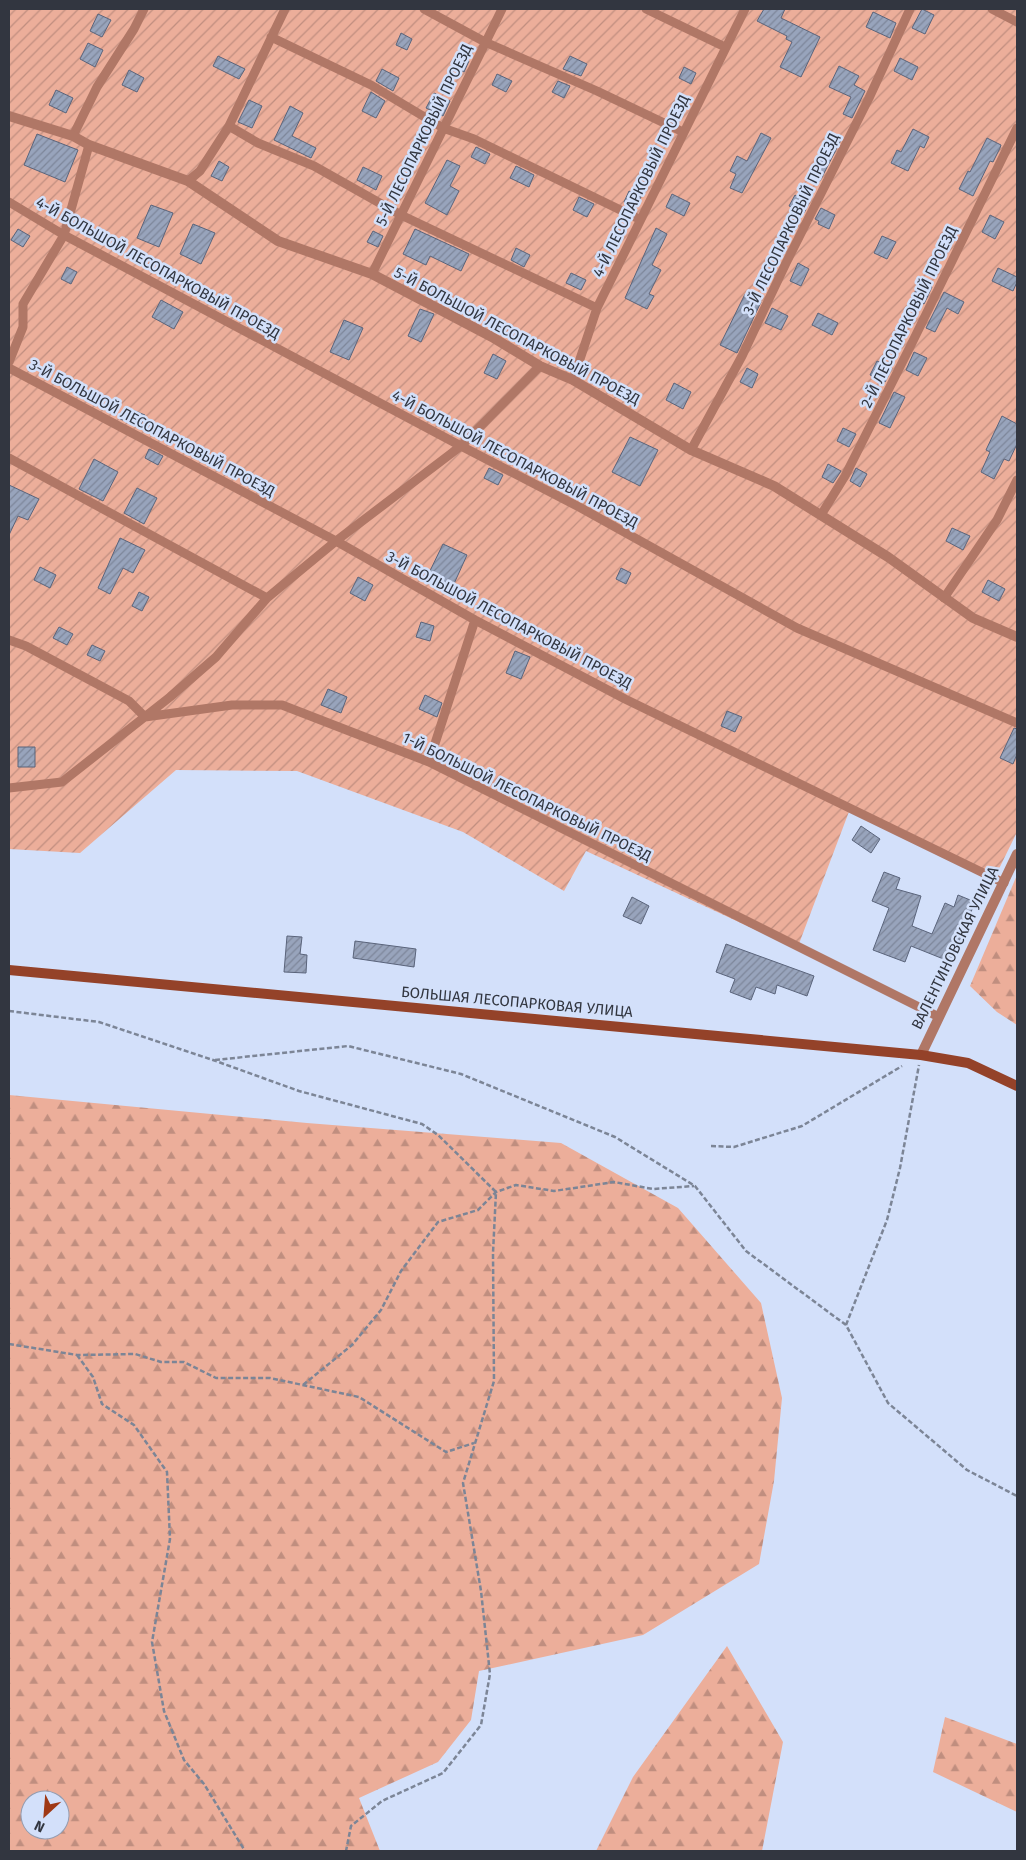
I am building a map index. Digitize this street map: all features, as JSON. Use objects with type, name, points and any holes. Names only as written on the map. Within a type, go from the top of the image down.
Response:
[{"type":"main road","name":"БОЛЬШАЯ ЛЕСОПАРКОВАЯ УЛИЦА","points":[[9,970],[921,1055],[968,1063],[1017,1086]]},
{"type":"street","name":"5-Й БОЛЬШОЙ ЛЕСОПАРКОВЫЙ ПРОЕЗД","points":[[9,116],[73,136],[89,145],[188,181],[278,241],[372,274],[433,308],[492,337],[540,366],[573,380],[691,450],[774,486],[888,557],[973,618],[1017,637]]},
{"type":"street","name":"ВАЛЕНТИНОВСКАЯ УЛИЦА","points":[[921,1055],[1017,854]]},
{"type":"lane","points":[[73,136],[96,87],[134,29],[144,9]]},
{"type":"lane","points":[[188,181],[200,171],[229,126],[285,9]]},
{"type":"lane","points":[[424,9],[485,42],[596,91],[682,132]]},
{"type":"lane","name":"5-Й ЛЕСОПАРКОВЫЙ ПРОЕЗД","points":[[372,274],[502,9]]},
{"type":"lane","points":[[646,9],[724,48]]},
{"type":"lane","name":"4-Й ЛЕСОПАРКОВЫЙ ПРОЕЗД","points":[[573,380],[597,308],[682,132],[745,9]]},
{"type":"lane","name":"3-Й ЛЕСОПАРКОВЫЙ ПРОЕЗД","points":[[691,450],[742,356],[786,263],[869,98],[910,9]]},
{"type":"lane","points":[[992,9],[1017,22]]},
{"type":"lane","points":[[271,37],[371,86],[443,128],[474,139],[639,220]]},
{"type":"lane","points":[[229,126],[258,143],[314,166],[401,215],[597,308]]},
{"type":"lane","name":"2-Й ЛЕСОПАРКОВЫЙ ПРОЕЗД","points":[[821,515],[845,476],[907,354],[1017,128]]},
{"type":"lane","points":[[9,362],[23,327],[23,304],[64,235],[89,145]]},
{"type":"lane","name":"4-Й БОЛЬШОЙ ЛЕСОПАРКОВЫЙ ПРОЕЗД","points":[[9,202],[64,235],[580,508],[797,628],[1017,723]]},
{"type":"lane","points":[[9,788],[62,782],[145,717],[216,657],[267,598],[336,541],[461,446],[540,366]]},
{"type":"lane","name":"3-Й БОЛЬШОЙ ЛЕСОПАРКОВЫЙ ПРОЕЗД","points":[[9,368],[336,541],[475,620],[625,698],[1004,883]]},
{"type":"lane","points":[[9,458],[267,598]]},
{"type":"lane","points":[[944,598],[997,520],[1017,480]]},
{"type":"lane","points":[[429,762],[475,620]]},
{"type":"lane","points":[[9,640],[26,646],[129,701],[145,717]]},
{"type":"lane","name":"1-Й БОЛЬШОЙ ЛЕСОПАРКОВЫЙ ПРОЕЗД","points":[[145,717],[232,704],[282,705],[429,762],[939,1017]]},
{"type":"path","points":[[9,1011],[99,1022],[214,1060],[299,1091],[422,1124],[438,1134],[496,1192],[493,1253],[494,1381],[463,1483],[481,1591],[490,1674],[481,1725],[443,1773],[382,1801],[351,1826],[346,1851]]},
{"type":"path","points":[[214,1060],[348,1046],[461,1074],[615,1137],[695,1186],[746,1251],[846,1325],[888,1402],[967,1470],[1017,1496]]},
{"type":"path","points":[[711,1146],[734,1146],[802,1126],[921,1055]]},
{"type":"path","points":[[846,1325],[887,1220],[900,1168],[921,1055]]},
{"type":"path","points":[[303,1385],[352,1345],[381,1310],[401,1271],[438,1222],[478,1210],[496,1192],[516,1185],[554,1191],[614,1182],[653,1189],[695,1186]]},
{"type":"path","points":[[9,1344],[78,1355],[135,1354],[161,1362],[184,1362],[216,1378],[270,1378],[303,1385],[359,1397],[446,1452],[475,1443]]},
{"type":"path","points":[[78,1355],[93,1377],[102,1404],[134,1425],[167,1472],[170,1539],[152,1642],[164,1711],[184,1760],[204,1784],[245,1851]]},
{"type":"green space","points":[[9,9],[1017,9],[1017,832],[994,879],[850,809],[797,949],[586,851],[564,891],[463,832],[297,771],[176,770],[80,853],[9,849]]},
{"type":"green space","points":[[1017,875],[1017,1025],[997,1012],[970,986]]},
{"type":"green space","points":[[9,1095],[307,1123],[561,1143],[678,1208],[761,1303],[782,1398],[774,1481],[759,1564],[643,1635],[479,1671],[471,1720],[438,1762],[359,1798],[380,1851],[9,1851]]},
{"type":"green space","points":[[727,1646],[783,1742],[762,1851],[596,1851],[633,1777]]},
{"type":"green space","points":[[945,1717],[1017,1744],[1017,1812],[933,1772]]},
{"type":"building","points":[[764,9],[785,9],[781,18],[820,37],[801,77],[780,67],[792,42],[786,39],[787,36],[757,21]]},
{"type":"building","points":[[922,9],[934,15],[925,34],[912,28]]},
{"type":"building","points":[[873,12],[896,23],[890,38],[866,27]]},
{"type":"building","points":[[98,14],[111,20],[102,37],[90,31]]},
{"type":"building","points":[[401,33],[412,39],[407,50],[396,45]]},
{"type":"building","points":[[88,43],[103,50],[95,67],[80,59]]},
{"type":"building","points":[[458,55],[469,61],[464,72],[453,66]]},
{"type":"building","points":[[218,56],[245,69],[239,79],[213,66]]},
{"type":"building","points":[[570,56],[587,64],[581,76],[563,69]]},
{"type":"building","points":[[900,58],[918,67],[912,80],[894,71]]},
{"type":"building","points":[[839,66],[859,76],[854,85],[865,91],[852,118],[843,114],[851,97],[829,87]]},
{"type":"building","points":[[684,67],[696,73],[691,84],[679,78]]},
{"type":"building","points":[[382,69],[399,78],[393,91],[376,81]]},
{"type":"building","points":[[129,70],[144,78],[137,92],[122,85]]},
{"type":"building","points":[[497,74],[512,81],[506,92],[492,85]]},
{"type":"building","points":[[558,81],[570,86],[564,98],[552,92]]},
{"type":"building","points":[[56,90],[73,98],[66,113],[49,105]]},
{"type":"building","points":[[371,92],[385,101],[376,118],[362,111]]},
{"type":"building","points":[[434,93],[450,101],[443,116],[426,108]]},
{"type":"building","points":[[249,100],[262,106],[252,128],[238,122]]},
{"type":"building","points":[[290,106],[303,113],[292,136],[316,148],[311,158],[274,140]]},
{"type":"building","points":[[913,129],[929,137],[924,148],[920,146],[908,171],[891,163],[897,150],[901,152]]},
{"type":"building","points":[[761,133],[771,138],[742,193],[730,188],[736,174],[730,171],[737,156],[747,161]]},
{"type":"building","points":[[37,134],[78,150],[65,182],[24,165]]},
{"type":"building","points":[[829,135],[841,140],[820,181],[810,175]]},
{"type":"building","points":[[987,138],[1001,145],[993,162],[990,161],[973,196],[959,189]]},
{"type":"building","points":[[476,147],[490,154],[485,164],[471,157]]},
{"type":"building","points":[[447,160],[460,166],[450,186],[459,191],[447,215],[425,203]]},
{"type":"building","points":[[219,161],[229,167],[222,181],[211,176]]},
{"type":"building","points":[[516,166],[534,175],[529,187],[510,178]]},
{"type":"building","points":[[363,167],[382,176],[376,190],[357,180]]},
{"type":"building","points":[[629,191],[641,197],[636,207],[624,202]]},
{"type":"building","points":[[672,194],[690,203],[684,216],[666,207]]},
{"type":"building","points":[[795,195],[809,203],[804,213],[789,206]]},
{"type":"building","points":[[579,197],[594,204],[587,217],[573,210]]},
{"type":"building","points":[[151,205],[173,213],[159,247],[137,238]]},
{"type":"building","points":[[821,208],[835,215],[829,229],[818,224],[819,221],[815,219]]},
{"type":"building","points":[[990,215],[1004,222],[995,239],[982,232]]},
{"type":"building","points":[[193,224],[215,233],[201,264],[180,254]]},
{"type":"building","points":[[656,228],[667,234],[652,265],[661,270],[649,294],[654,296],[647,309],[625,298]]},
{"type":"building","points":[[18,229],[30,236],[23,247],[11,240]]},
{"type":"building","points":[[415,229],[469,254],[461,271],[430,256],[426,265],[403,254]]},
{"type":"building","points":[[373,231],[383,236],[378,247],[367,242]]},
{"type":"building","points":[[882,236],[896,242],[887,259],[874,253]]},
{"type":"building","points":[[516,248],[530,255],[524,267],[511,260]]},
{"type":"building","points":[[798,263],[809,269],[801,286],[790,281]]},
{"type":"building","points":[[67,267],[77,272],[71,284],[61,279]]},
{"type":"building","points":[[998,268],[1017,277],[1013,291],[992,281]]},
{"type":"building","points":[[571,273],[586,280],[581,290],[566,283]]},
{"type":"building","points":[[919,283],[926,287],[927,285],[932,287],[924,304],[912,298]]},
{"type":"building","points":[[944,292],[964,302],[958,314],[947,308],[935,332],[926,328]]},
{"type":"building","points":[[745,294],[761,302],[737,353],[720,345]]},
{"type":"building","points":[[161,300],[183,312],[174,329],[152,317]]},
{"type":"building","points":[[772,308],[788,316],[781,330],[765,323]]},
{"type":"building","points":[[420,309],[434,314],[421,342],[408,336]]},
{"type":"building","points":[[818,313],[838,323],[832,335],[812,325]]},
{"type":"building","points":[[344,320],[363,328],[349,360],[330,352]]},
{"type":"building","points":[[914,352],[927,358],[918,376],[906,370]]},
{"type":"building","points":[[493,354],[506,361],[497,379],[484,373]]},
{"type":"building","points":[[877,361],[892,368],[885,382],[870,375]]},
{"type":"building","points":[[747,368],[758,374],[752,388],[740,382]]},
{"type":"building","points":[[674,383],[691,392],[683,409],[666,400]]},
{"type":"building","points":[[894,392],[905,397],[890,428],[879,423]]},
{"type":"building","points":[[125,407],[145,415],[140,427],[120,419]]},
{"type":"building","points":[[1002,416],[1017,424],[1017,444],[1009,461],[1004,459],[994,479],[981,472],[990,452],[986,450]]},
{"type":"building","points":[[843,428],[856,434],[849,447],[837,441]]},
{"type":"building","points":[[630,437],[658,450],[640,486],[612,472]]},
{"type":"building","points":[[149,449],[163,456],[158,465],[145,458]]},
{"type":"building","points":[[94,459],[118,472],[103,501],[79,489]]},
{"type":"building","points":[[828,464],[841,471],[833,483],[822,477]]},
{"type":"building","points":[[489,468],[503,475],[498,485],[484,478]]},
{"type":"building","points":[[856,468],[867,474],[860,487],[850,481]]},
{"type":"building","points":[[9,485],[39,499],[28,520],[18,516],[9,535]]},
{"type":"building","points":[[137,488],[157,498],[144,524],[124,513]]},
{"type":"building","points":[[952,528],[970,536],[963,550],[946,541]]},
{"type":"building","points":[[120,538],[145,550],[133,573],[123,568],[110,594],[98,588]]},
{"type":"building","points":[[443,544],[467,555],[453,586],[428,575]]},
{"type":"building","points":[[40,567],[56,575],[50,588],[34,580]]},
{"type":"building","points":[[621,568],[631,573],[626,584],[616,579]]},
{"type":"building","points":[[358,577],[373,585],[365,601],[350,593]]},
{"type":"building","points":[[988,580],[1005,589],[999,601],[982,592]]},
{"type":"building","points":[[139,592],[149,597],[142,611],[132,606]]},
{"type":"building","points":[[421,622],[434,626],[430,641],[416,637]]},
{"type":"building","points":[[59,627],[73,634],[67,645],[53,638]]},
{"type":"building","points":[[92,645],[105,651],[100,661],[87,655]]},
{"type":"building","points":[[515,651],[530,657],[521,679],[506,673]]},
{"type":"building","points":[[328,689],[347,697],[341,713],[321,705]]},
{"type":"building","points":[[425,695],[442,703],[437,717],[419,709]]},
{"type":"building","points":[[727,711],[742,717],[735,732],[721,726]]},
{"type":"building","points":[[1014,728],[1017,729],[1017,754],[1013,764],[1000,758]]},
{"type":"building","points":[[18,747],[35,747],[35,767],[18,767]]},
{"type":"building","points":[[861,826],[880,839],[871,853],[852,840]]},
{"type":"building","points":[[884,872],[900,878],[896,889],[921,896],[912,926],[932,934],[945,903],[954,907],[958,895],[975,902],[951,962],[911,946],[905,962],[873,950],[889,908],[872,901]]},
{"type":"building","points":[[632,897],[649,906],[641,924],[623,916]]},
{"type":"building","points":[[287,936],[302,937],[300,954],[307,955],[306,973],[284,972]]},
{"type":"building","points":[[355,941],[416,949],[414,967],[353,958]]},
{"type":"building","points":[[726,944],[814,976],[807,996],[777,985],[775,994],[756,987],[751,1000],[730,992],[735,979],[716,972]]}]
